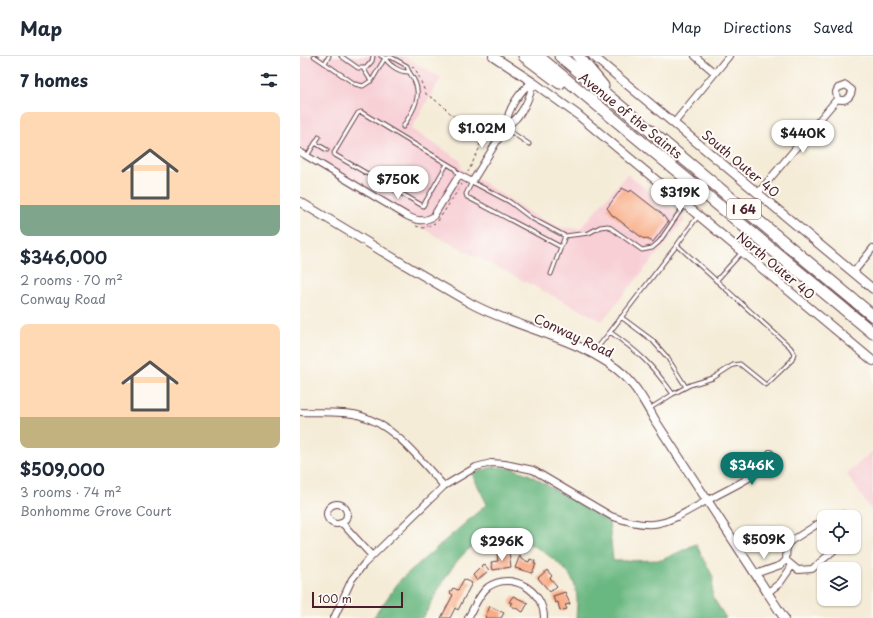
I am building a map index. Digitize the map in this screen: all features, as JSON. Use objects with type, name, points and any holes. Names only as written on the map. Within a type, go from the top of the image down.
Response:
[{"type":"highway","points":[[524,56],[556,80],[581,93]]},
{"type":"highway","name":"Avenue of the Saints","points":[[538,56],[873,333]]},
{"type":"highway","name":"Avenue of the Saints","points":[[560,56],[873,316]]},
{"type":"highway","points":[[578,56],[589,67],[614,101]]},
{"type":"street","name":"North Outer 40","points":[[493,56],[533,82],[590,125],[873,361]]},
{"type":"street","name":"South Outer 40","points":[[593,56],[873,289]]},
{"type":"street","points":[[695,56],[715,73]]},
{"type":"street","points":[[674,123],[729,56]]},
{"type":"street","points":[[300,152],[416,221],[426,221],[433,217],[459,175],[472,182],[506,127],[507,118],[523,88],[533,82]]},
{"type":"street","points":[[506,127],[514,122],[531,93],[533,82]]},
{"type":"street","points":[[758,193],[837,99]]},
{"type":"street","name":"Conway Road","points":[[300,202],[474,305],[553,336],[592,355],[625,376],[649,409],[784,618]]},
{"type":"street","points":[[854,272],[873,248]]},
{"type":"street","points":[[300,412],[342,413],[358,415],[375,421],[388,429],[444,486]]},
{"type":"street","points":[[334,618],[352,579],[372,556],[444,486],[476,467],[491,463],[519,466],[545,476],[611,516],[642,524],[663,523],[672,520],[758,472],[768,464],[770,453]]},
{"type":"street","points":[[342,523],[372,556]]},
{"type":"street","points":[[817,524],[787,545],[786,560],[798,570],[805,571],[812,570],[830,554]]},
{"type":"street","points":[[755,574],[775,567],[786,560]]},
{"type":"street","points":[[767,593],[780,583],[792,566]]},
{"type":"street","points":[[775,567],[783,577]]},
{"type":"street","points":[[468,618],[481,594],[489,586],[508,580],[529,588],[541,600],[544,609],[544,618]]},
{"type":"lane","points":[[314,56],[355,84],[363,86],[371,81],[383,57]]},
{"type":"lane","points":[[325,63],[329,56]]},
{"type":"lane","points":[[341,56],[358,68],[366,68],[373,56]]},
{"type":"lane","points":[[383,57],[388,63],[403,72],[408,72]]},
{"type":"lane","points":[[383,57],[391,57],[406,66],[408,72],[414,79],[417,90],[417,101],[403,127]]},
{"type":"lane","points":[[363,68],[371,81]]},
{"type":"lane","points":[[447,164],[422,206],[335,155],[334,152],[358,113],[361,112],[454,168],[459,175]]},
{"type":"lane","points":[[506,127],[529,144]]},
{"type":"lane","points":[[307,156],[318,137]]},
{"type":"lane","points":[[315,143],[327,150]]},
{"type":"lane","points":[[561,247],[466,197],[472,182],[510,202],[530,218],[565,236],[589,233],[600,227],[608,226],[642,250],[652,248],[659,242],[685,204]]},
{"type":"lane","points":[[592,355],[677,245],[698,215]]},
{"type":"lane","points":[[551,274],[565,236]]},
{"type":"lane","points":[[649,409],[686,387],[713,378],[733,365],[740,364],[766,385],[792,360],[794,353],[790,347],[677,245]]},
{"type":"lane","points":[[716,281],[742,252]]},
{"type":"lane","points":[[621,317],[652,340],[667,357],[686,387]]},
{"type":"lane","points":[[610,332],[638,351],[655,369],[674,394]]},
{"type":"path","points":[[412,66],[417,72],[426,94],[441,104],[453,116],[470,123],[478,132],[480,147],[465,178]]},
{"type":"shaded area","points":[[300,56],[404,56],[441,78],[411,129],[460,160],[462,169],[538,218],[561,227],[580,229],[627,174],[685,220],[602,321],[438,237],[300,155]]},
{"type":"shaded area","points":[[873,451],[873,513],[847,474]]},
{"type":"green space","points":[[492,467],[512,468],[530,475],[609,522],[613,561],[662,560],[696,544],[713,577],[712,596],[726,618],[576,618],[577,594],[572,579],[563,567],[541,550],[526,542],[515,539],[502,539],[478,543],[465,552],[451,569],[423,618],[373,618],[401,579],[487,504],[472,474]]},
{"type":"building","points":[[622,188],[630,192],[631,190],[662,214],[668,222],[653,242],[645,238],[644,239],[612,215],[607,208]]},
{"type":"building","points":[[509,552],[511,567],[493,570],[491,562],[498,561],[497,554]]},
{"type":"building","points":[[520,555],[521,559],[529,562],[530,559],[535,561],[534,564],[536,564],[532,573],[515,568]]},
{"type":"building","points":[[484,564],[489,570],[477,581],[473,575]]},
{"type":"building","points":[[547,570],[552,576],[550,578],[557,586],[550,592],[538,578]]},
{"type":"building","points":[[464,579],[472,583],[458,610],[455,608],[450,618],[441,618],[453,595],[450,593],[453,588],[458,590]]},
{"type":"building","points":[[565,592],[570,604],[565,605],[567,609],[560,611],[558,602],[555,603],[553,596]]},
{"type":"building","points":[[513,596],[528,603],[523,612],[510,605],[512,603],[509,602]]},
{"type":"building","points":[[490,606],[504,613],[501,618],[485,618]]}]
